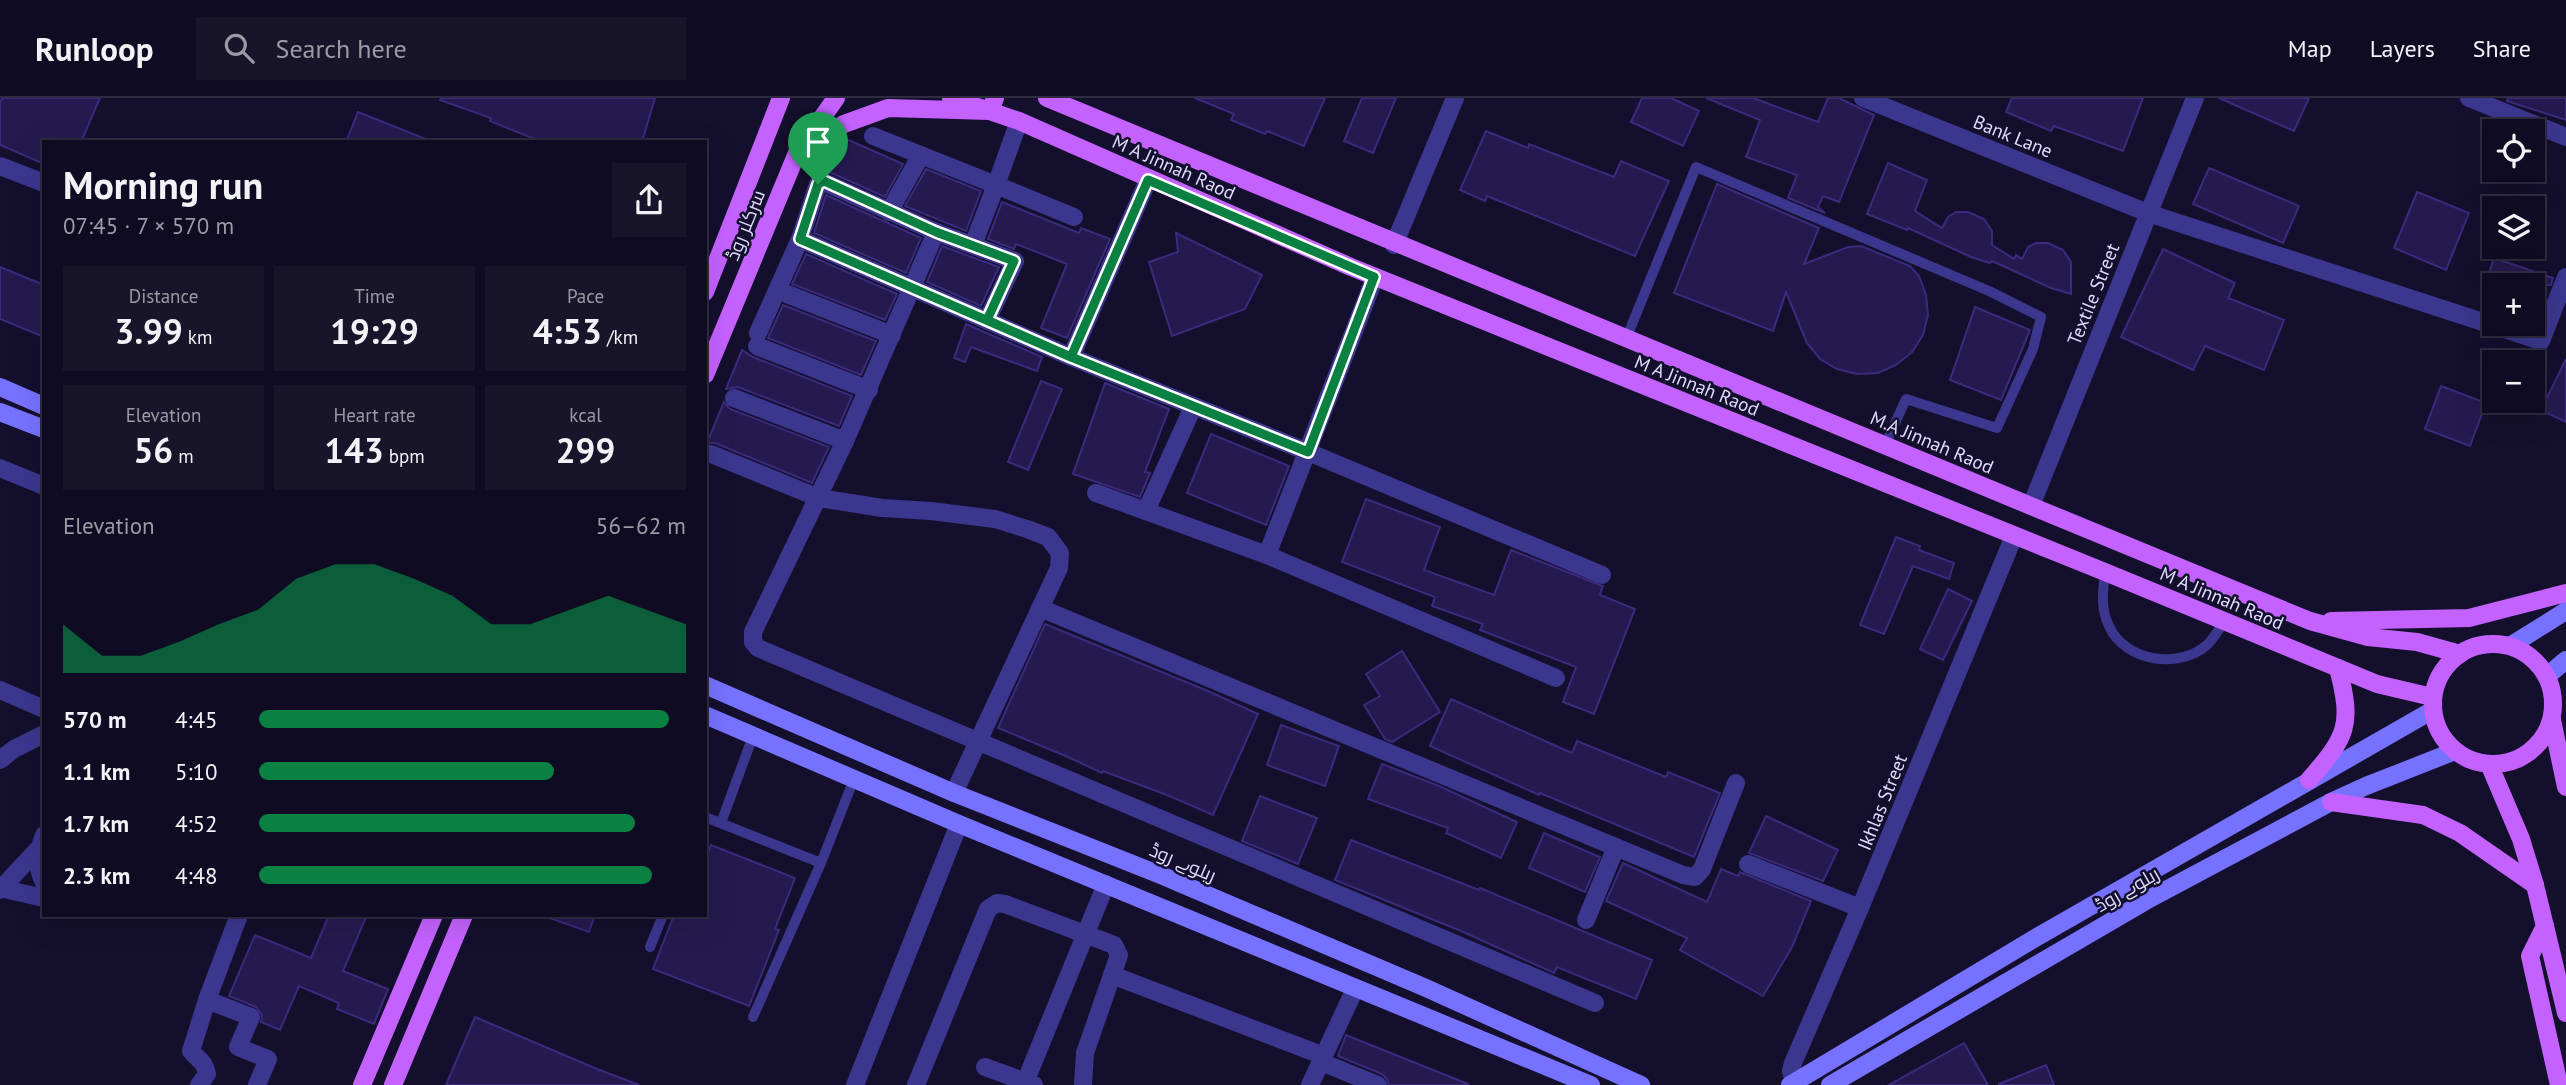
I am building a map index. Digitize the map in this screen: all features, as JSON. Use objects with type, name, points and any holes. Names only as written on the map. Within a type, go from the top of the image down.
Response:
[{"type":"main road","name":"سرکلر روڈ","points":[[707,370],[797,153],[836,98]]},
{"type":"main road","name":"M A Jinnah Raod","points":[[951,98],[993,105],[1019,121],[1148,180],[1374,277],[2377,684],[2432,703]]},
{"type":"main road","name":"M A Jinnah Raod","points":[[1047,98],[1394,245]]},
{"type":"main road","name":"سرکلر روڈ","points":[[707,283],[775,103]]},
{"type":"main road","points":[[797,153],[844,124],[888,108],[993,105]]},
{"type":"main road","name":"M.A Jinnah Raod","points":[[1394,245],[2310,621],[2368,637],[2417,642],[2460,654]]},
{"type":"main road","points":[[0,387],[42,405]]},
{"type":"main road","points":[[0,412],[42,428]]},
{"type":"main road","points":[[2310,621],[2469,618],[2566,593]]},
{"type":"main road","points":[[2510,646],[2566,611]]},
{"type":"main road","points":[[2485,645],[2510,646],[2525,653],[2547,676],[2554,705],[2552,720],[2543,738],[2529,753],[2510,762],[2489,765],[2471,760],[2455,751],[2443,738],[2432,703],[2440,676],[2460,654],[2485,645]]},
{"type":"main road","points":[[2547,676],[2566,660]]},
{"type":"main road","points":[[2309,780],[2334,751],[2346,724],[2344,693],[2338,668]]},
{"type":"main road","name":"ریلوے روڈ","points":[[707,686],[954,793],[1163,876],[1426,988],[1641,1085]]},
{"type":"main road","name":"ریلوے روڈ","points":[[1792,1084],[2037,937],[2309,780],[2432,703]]},
{"type":"main road","points":[[707,716],[959,824],[1591,1085]]},
{"type":"main road","points":[[2552,720],[2566,788]]},
{"type":"main road","name":"ریلوے روڈ","points":[[1830,1085],[2151,898],[2331,802],[2455,751]]},
{"type":"main road","points":[[2489,765],[2521,839],[2566,1013]]},
{"type":"main road","points":[[2331,802],[2423,814],[2460,833],[2535,886]]},
{"type":"main road","points":[[362,1085],[433,917]]},
{"type":"main road","points":[[393,1085],[463,917]]},
{"type":"main road","points":[[2545,926],[2530,956],[2559,1085]]},
{"type":"main road","points":[[379,1044],[404,1058]]},
{"type":"street","points":[[1394,245],[1455,98]]},
{"type":"street","name":"Bank Lane","points":[[1863,98],[2148,213],[2541,341],[2566,277]]},
{"type":"street","name":"Textile Street","points":[[2031,506],[2195,98]]},
{"type":"street","points":[[2469,98],[2566,136]]},
{"type":"street","points":[[973,245],[1019,121]]},
{"type":"street","points":[[873,136],[1074,217]]},
{"type":"street","points":[[889,212],[921,155]]},
{"type":"street","points":[[0,166],[42,182]]},
{"type":"street","points":[[1071,357],[1148,180]]},
{"type":"street","points":[[869,390],[757,340],[800,239],[818,184],[824,181],[936,232],[1014,261],[987,320]]},
{"type":"street","points":[[936,232],[869,390],[753,632],[753,642],[758,648],[1595,1003]]},
{"type":"street","points":[[800,239],[1071,357],[1308,452],[1602,575]]},
{"type":"street","points":[[1267,555],[1374,277]]},
{"type":"street","points":[[787,294],[892,335]]},
{"type":"street","points":[[734,398],[845,441]]},
{"type":"street","points":[[1146,511],[1194,407]]},
{"type":"street","points":[[711,454],[819,498],[882,508],[995,519],[1048,537],[1060,553],[1059,568],[954,793]]},
{"type":"street","points":[[0,468],[42,485]]},
{"type":"street","points":[[1096,493],[1267,555],[1556,678]]},
{"type":"street","name":"Ikhlas Street","points":[[1792,1084],[1793,1063],[2014,536]]},
{"type":"street","points":[[1040,608],[1683,875],[1695,877],[1702,869],[1736,783]]},
{"type":"street","points":[[0,690],[42,708]]},
{"type":"street","points":[[0,760],[14,749],[42,735]]},
{"type":"street","points":[[855,1085],[959,824]]},
{"type":"street","points":[[41,842],[38,866],[42,877]]},
{"type":"street","points":[[41,842],[2,889],[42,898]]},
{"type":"street","points":[[1586,920],[1616,847]]},
{"type":"street","points":[[1748,864],[1860,908]]},
{"type":"street","points":[[985,1067],[1028,1084],[1106,884]]},
{"type":"street","points":[[916,1085],[988,909],[997,903],[1114,945],[1118,951],[1085,1053],[1083,1085]]},
{"type":"street","points":[[199,1085],[207,1074],[206,1068],[203,1061],[191,1051],[238,917]]},
{"type":"street","points":[[1112,975],[1322,1059],[1378,1085]]},
{"type":"street","points":[[1310,1085],[1355,989]]},
{"type":"street","points":[[207,1000],[251,1017],[238,1047],[268,1059],[257,1085]]},
{"type":"lane","points":[[1626,339],[1696,167],[1989,291],[2041,317],[2033,349],[1997,428],[1906,399],[1885,445]]},
{"type":"lane","points":[[2105,572],[2102,600],[2109,627],[2128,648],[2154,660],[2182,658],[2207,645],[2224,622]]},
{"type":"lane","points":[[721,823],[753,736]]},
{"type":"lane","points":[[753,1017],[821,863],[854,779]]},
{"type":"lane","points":[[707,818],[821,863]]},
{"type":"lane","points":[[650,947],[662,917]]},
{"type":"building","points":[[2,98],[100,98],[82,140],[42,140],[42,163],[0,145]]},
{"type":"building","points":[[655,98],[643,140],[537,140],[490,121],[491,118],[440,100]]},
{"type":"building","points":[[1195,98],[1325,98],[1304,146],[1231,120],[1234,114]]},
{"type":"building","points":[[1362,98],[1396,98],[1373,153],[1344,141]]},
{"type":"building","points":[[1642,98],[1671,98],[1699,111],[1683,146],[1631,122]]},
{"type":"building","points":[[1706,98],[1753,98],[1818,122],[1828,98],[1839,98],[1874,115],[1839,202],[1823,196],[1818,207],[1825,213],[1788,198],[1797,175],[1746,157],[1760,120]]},
{"type":"building","points":[[2012,98],[2143,98],[2123,151],[2054,126],[2051,131],[2006,112]]},
{"type":"building","points":[[2219,98],[2309,98],[2294,131]]},
{"type":"building","points":[[2508,98],[2566,98],[2566,120],[2507,101]]},
{"type":"building","points":[[358,112],[428,140],[347,140]]},
{"type":"building","points":[[1486,131],[1528,148],[1529,144],[1614,177],[1621,161],[1669,181],[1635,256],[1487,196],[1485,201],[1460,190]]},
{"type":"building","points":[[844,138],[903,164],[885,197],[827,171]]},
{"type":"building","points":[[1888,163],[1927,180],[1915,211],[1942,228],[1948,217],[1956,212],[1968,212],[1984,219],[1992,231],[1992,245],[2014,259],[2016,255],[2022,259],[2028,247],[2036,243],[2048,243],[2063,250],[2071,262],[2071,294],[1867,214]]},
{"type":"building","points":[[2209,168],[2299,206],[2283,243],[2193,204]]},
{"type":"building","points":[[926,169],[981,191],[966,231],[905,206]]},
{"type":"building","points":[[1717,184],[1819,228],[1804,264],[1848,247],[1861,246],[1910,266],[1919,276],[1926,295],[1928,315],[1923,335],[1912,352],[1896,365],[1878,373],[1857,374],[1837,369],[1820,359],[1807,343],[1786,292],[1773,331],[1674,293]]},
{"type":"building","points":[[2417,192],[2469,213],[2446,270],[2394,248]]},
{"type":"building","points":[[826,195],[921,238],[906,273],[814,233]]},
{"type":"building","points":[[1002,202],[1079,233],[1081,228],[1110,239],[1067,338],[1041,328],[1067,264],[1016,244],[1014,249],[988,239]]},
{"type":"building","points":[[1176,233],[1262,275],[1245,309],[1172,336],[1149,262],[1178,252]]},
{"type":"building","points":[[942,246],[999,267],[981,306],[927,282]]},
{"type":"building","points":[[2163,249],[2235,283],[2228,298],[2284,320],[2264,370],[2205,346],[2193,370],[2121,337]]},
{"type":"building","points":[[806,254],[897,294],[885,320],[792,284]]},
{"type":"building","points":[[2494,259],[2497,259],[2538,273],[2489,273]]},
{"type":"building","points":[[0,267],[42,284],[42,336],[0,319]]},
{"type":"building","points":[[2545,275],[2553,278],[2551,285],[2545,285]]},
{"type":"building","points":[[783,305],[876,341],[861,375],[768,338]]},
{"type":"building","points":[[1975,307],[2030,330],[2001,400],[1950,380]]},
{"type":"building","points":[[966,324],[1042,357],[1037,371],[971,347],[965,362],[954,358]]},
{"type":"building","points":[[742,350],[753,357],[852,396],[839,426],[738,387],[726,389]]},
{"type":"building","points":[[2566,359],[2566,422],[2545,412],[2545,402]]},
{"type":"building","points":[[1041,381],[1062,389],[1028,470],[1008,462]]},
{"type":"building","points":[[1105,383],[1169,409],[1145,472],[1150,473],[1140,497],[1073,474]]},
{"type":"building","points":[[2441,386],[2482,401],[2482,413],[2470,446],[2425,429]]},
{"type":"building","points":[[724,402],[730,409],[829,447],[812,483],[715,443],[707,443]]},
{"type":"building","points":[[1211,434],[1289,466],[1266,525],[1187,493]]},
{"type":"building","points":[[1366,499],[1440,527],[1424,570],[1494,595],[1511,550],[1603,586],[1600,595],[1635,609],[1594,714],[1563,702],[1576,667],[1480,630],[1483,624],[1432,606],[1435,597],[1342,562]]},
{"type":"building","points":[[1896,537],[1920,546],[1919,550],[1954,563],[1949,579],[1913,566],[1884,634],[1860,625]]},
{"type":"building","points":[[1948,589],[1972,601],[1943,660],[1920,649]]},
{"type":"building","points":[[1045,624],[1258,714],[1213,815],[1167,795],[1103,771],[1102,773],[998,728]]},
{"type":"building","points":[[1402,651],[1440,712],[1392,742],[1385,739],[1364,705],[1380,696],[1366,674]]},
{"type":"building","points":[[1451,699],[1572,753],[1577,741],[1666,777],[1668,772],[1720,793],[1694,857],[1540,793],[1539,795],[1430,746]]},
{"type":"building","points":[[1281,725],[1339,746],[1325,786],[1267,765]]},
{"type":"building","points":[[1382,764],[1439,786],[1517,822],[1501,858],[1446,833],[1448,828],[1368,799]]},
{"type":"building","points":[[1260,796],[1317,818],[1298,864],[1242,841]]},
{"type":"building","points":[[1766,816],[1838,850],[1823,881],[1749,853]]},
{"type":"building","points":[[1544,833],[1600,857],[1585,892],[1529,868]]},
{"type":"building","points":[[1351,840],[1479,890],[1480,888],[1652,960],[1636,999],[1557,967],[1554,973],[1461,931],[1335,880]]},
{"type":"building","points":[[711,845],[795,878],[775,929],[779,930],[749,1006],[653,969],[673,917],[707,917],[707,856]]},
{"type":"building","points":[[1623,863],[1707,902],[1721,869],[1738,876],[1740,872],[1811,901],[1792,947],[1763,996],[1680,950],[1687,938],[1606,901]]},
{"type":"building","points":[[328,917],[366,917],[343,971],[388,989],[374,1024],[337,1009],[339,1003],[299,986],[280,1030],[261,1022],[262,1015],[256,1007],[229,996],[255,935],[311,958]]},
{"type":"building","points":[[547,917],[594,917],[589,932]]},
{"type":"building","points":[[475,1017],[597,1069],[639,1085],[446,1085]]},
{"type":"building","points":[[1346,1035],[1468,1085],[1389,1085],[1382,1074],[1338,1056]]},
{"type":"building","points":[[1964,1043],[1988,1085],[1889,1085]]},
{"type":"building","points":[[2046,1065],[2054,1085],[1999,1085],[1999,1084]]},
{"type":"route","points":[[818,184],[800,239],[1071,357],[1148,180],[1374,277],[1308,452],[1071,357],[987,320],[1014,261],[936,232],[824,181],[818,184]]}]
